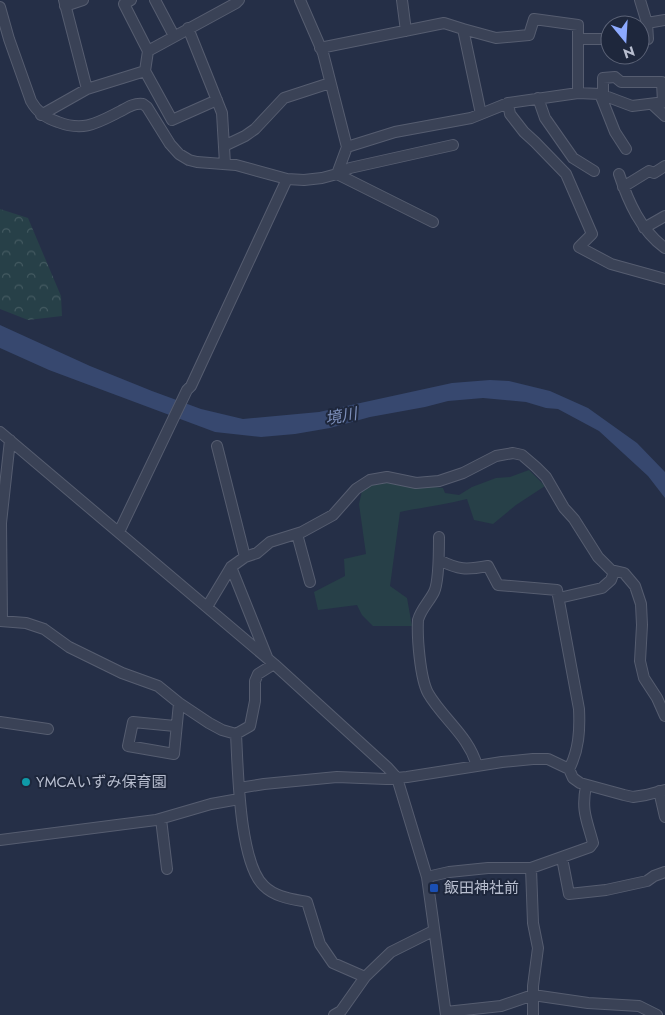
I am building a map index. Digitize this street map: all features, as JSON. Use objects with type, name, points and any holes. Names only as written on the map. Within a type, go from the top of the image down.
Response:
[{"type":"street","points":[[83,0],[65,3],[87,89]]},
{"type":"street","points":[[131,0],[124,4],[148,51],[144,70],[172,120],[217,100]]},
{"type":"street","points":[[155,0],[174,36]]},
{"type":"street","points":[[300,0],[320,48],[346,147],[337,174]]},
{"type":"street","points":[[402,0],[406,31]]},
{"type":"street","points":[[640,0],[645,15]]},
{"type":"street","points":[[148,51],[236,1]]},
{"type":"street","points":[[0,7],[9,39],[36,110],[41,115],[55,122],[71,127],[80,128],[105,119],[131,105],[142,104],[147,107],[170,144],[179,154],[197,162],[225,164],[287,179],[304,180],[322,178],[350,168],[453,145]]},
{"type":"street","points":[[320,48],[444,23],[496,38],[529,35],[534,19],[578,26],[578,93]]},
{"type":"street","points":[[650,23],[665,20]]},
{"type":"street","points":[[188,28],[222,113],[225,164]]},
{"type":"street","points":[[463,29],[481,114]]},
{"type":"street","points":[[578,39],[600,39]]},
{"type":"street","points":[[41,115],[87,89],[144,70]]},
{"type":"street","points":[[626,149],[615,132],[602,95],[603,78],[615,78],[621,82],[662,82],[660,103],[665,116]]},
{"type":"street","points":[[224,146],[255,129],[284,98],[330,83]]},
{"type":"street","points":[[346,147],[395,132],[471,118],[508,104],[538,98],[578,93],[602,95],[632,106],[660,103]]},
{"type":"street","points":[[538,98],[545,118],[573,158],[594,172]]},
{"type":"street","points":[[508,104],[510,114],[524,132],[566,174],[592,234],[579,247],[611,264],[665,279]]},
{"type":"street","points":[[623,187],[649,171],[654,173],[665,166]]},
{"type":"street","points":[[337,174],[432,222]]},
{"type":"street","points":[[619,174],[632,208],[644,228],[665,248]]},
{"type":"street","points":[[119,532],[187,390],[191,386],[287,179]]},
{"type":"street","points":[[644,228],[665,216]]},
{"type":"street","points":[[0,432],[271,661],[397,778],[427,877],[433,932],[446,1013],[501,1006],[533,995],[588,1003],[639,1006],[657,1015]]},
{"type":"street","points":[[10,440],[0,537],[1,621],[26,623],[44,629],[76,651],[158,686],[178,703],[222,730],[236,734],[250,726],[255,701],[255,681],[258,674],[271,661]]},
{"type":"street","points":[[217,446],[245,557]]},
{"type":"street","points":[[207,606],[231,567],[245,557],[257,553],[270,542],[297,534],[333,515],[356,489],[370,480],[387,477],[416,483],[440,481],[463,473],[496,456],[512,453],[522,455],[546,477],[564,508],[574,519],[598,557],[614,572],[624,573],[636,586],[641,604],[640,661],[644,678],[657,698],[665,716]]},
{"type":"street","points":[[297,534],[310,582]]},
{"type":"street","points":[[439,537],[439,560],[434,592],[418,620],[423,675],[427,691],[470,747],[476,766]]},
{"type":"street","points":[[439,560],[464,570],[488,566],[498,584],[557,590],[579,709],[577,750],[569,769]]},
{"type":"street","points":[[231,567],[271,661]]},
{"type":"street","points":[[559,598],[602,588],[611,580],[614,572]]},
{"type":"street","points":[[175,726],[133,722],[128,746],[174,754],[178,703]]},
{"type":"street","points":[[0,722],[48,729]]},
{"type":"street","points":[[236,734],[240,799],[252,866],[258,879],[264,886],[276,894],[307,902],[320,944],[333,963],[365,977]]},
{"type":"street","points":[[239,788],[337,777],[397,778],[502,762],[548,759],[569,769],[573,778],[586,786],[633,797],[662,791],[665,817]]},
{"type":"street","points":[[427,877],[488,868],[531,868],[562,858],[575,851],[590,848],[594,843],[584,810],[583,800],[586,786]]},
{"type":"street","points":[[0,840],[161,819],[211,804],[240,799]]},
{"type":"street","points":[[161,819],[167,869]]},
{"type":"street","points":[[562,858],[569,894],[606,890],[647,882],[654,876],[665,872]]},
{"type":"street","points":[[531,868],[533,923],[538,948],[533,1015]]},
{"type":"street","points":[[334,1015],[341,1011],[365,977],[391,952],[433,932]]},
{"type":"green space","points":[[0,209],[28,218],[61,296],[62,316],[28,320],[0,309]]},
{"type":"green space","points":[[529,470],[545,486],[516,505],[493,524],[474,520],[467,499],[400,512],[390,586],[407,598],[412,626],[373,626],[362,615],[357,605],[318,610],[314,592],[345,576],[344,559],[366,554],[359,504],[362,491],[374,483],[397,482],[443,488],[445,493],[459,495],[472,487],[496,478],[510,477]]},
{"type":"water","name":"境川","points":[[0,325],[90,366],[152,391],[201,409],[243,419],[319,412],[452,383],[490,380],[509,381],[550,391],[588,408],[637,443],[665,472],[665,498],[648,476],[599,431],[558,409],[546,408],[526,402],[483,398],[448,401],[370,417],[330,428],[295,434],[261,437],[215,432],[49,370],[0,348]]},
{"type":"place","name":"YMCAいずみ保育園","points":[[26,782]]},
{"type":"place","name":"飯田神社前","points":[[434,888]]}]
